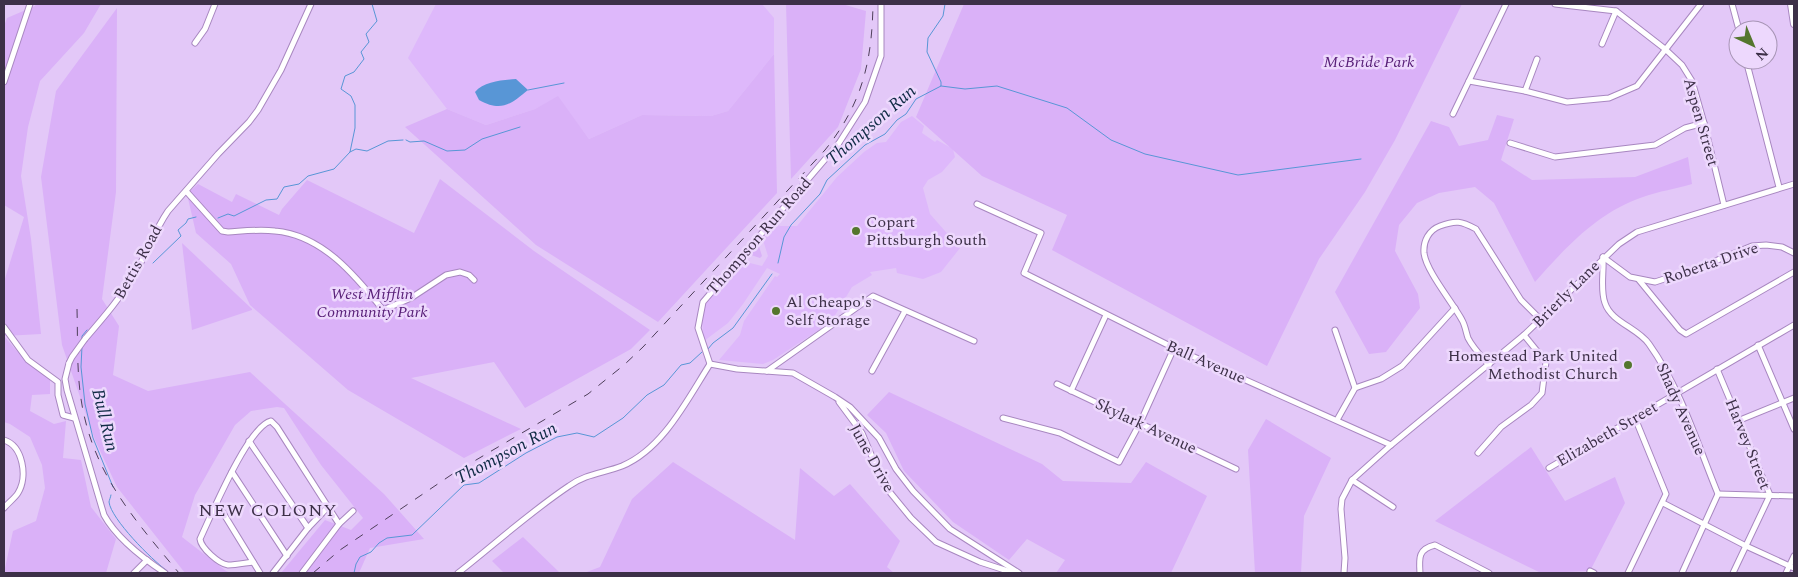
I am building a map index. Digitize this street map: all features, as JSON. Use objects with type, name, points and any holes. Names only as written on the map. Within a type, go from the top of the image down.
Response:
[{"type":"main road","points":[[1791,4],[1794,24]]},
{"type":"street","points":[[4,82],[30,4]]},
{"type":"street","points":[[195,44],[205,29],[215,4]]},
{"type":"street","name":"Bettis Road","points":[[165,573],[118,534],[109,525],[104,515],[74,418],[65,379],[69,363],[85,339],[119,299],[138,269],[161,221],[218,154],[250,122],[282,70],[311,4]]},
{"type":"street","name":"Thompson Run Road","points":[[710,364],[698,328],[703,302],[838,143],[865,102],[881,56],[880,4]]},
{"type":"street","points":[[1454,114],[1506,4]]},
{"type":"street","points":[[1555,4],[1616,11],[1602,44]]},
{"type":"street","points":[[1469,81],[1525,91],[1567,102],[1609,98],[1637,86],[1701,4]]},
{"type":"street","points":[[1732,4],[1736,20]]},
{"type":"street","name":"Aspen Street","points":[[1616,11],[1665,49],[1682,65],[1692,80],[1724,205]]},
{"type":"street","points":[[1525,91],[1537,59]]},
{"type":"street","points":[[1749,70],[1779,187]]},
{"type":"street","points":[[1510,143],[1555,157],[1654,145],[1685,128],[1704,123]]},
{"type":"street","name":"Brierly Lane","points":[[1344,573],[1345,558],[1341,510],[1342,499],[1352,480],[1391,445],[1524,335],[1619,244],[1637,232],[1779,187],[1794,184]]},
{"type":"street","points":[[186,191],[222,231],[276,231],[306,238],[315,243],[357,279],[383,310],[410,298],[453,272],[470,275],[474,280]]},
{"type":"street","name":"Ball Avenue","points":[[976,204],[1040,233],[1024,273],[1174,348],[1391,445]]},
{"type":"street","points":[[1489,365],[1474,348],[1467,336],[1463,321],[1424,255],[1424,243],[1432,229],[1454,221],[1476,229],[1521,300],[1540,319]]},
{"type":"street","name":"Roberta Drive","points":[[1603,258],[1630,277],[1655,282],[1752,246],[1782,247],[1794,252]]},
{"type":"street","name":"Shady Avenue","points":[[1603,258],[1605,304],[1612,314],[1641,334],[1665,369],[1678,393],[1718,494]]},
{"type":"street","points":[[1640,280],[1680,330],[1686,334],[1794,272]]},
{"type":"street","points":[[767,371],[873,296],[974,341]]},
{"type":"street","points":[[1337,420],[1355,388],[1381,379],[1402,366],[1455,308]]},
{"type":"street","points":[[872,371],[905,311]]},
{"type":"street","points":[[1071,391],[1106,315]]},
{"type":"street","name":"Elizabeth Street","points":[[1549,468],[1794,325]]},
{"type":"street","points":[[4,327],[28,360],[58,382],[58,395],[62,415],[74,418]]},
{"type":"street","points":[[1336,330],[1355,388]]},
{"type":"street","points":[[1478,453],[1501,427],[1531,405],[1542,393],[1546,362],[1524,335]]},
{"type":"street","points":[[1758,345],[1794,429]]},
{"type":"street","points":[[1003,418],[1060,433],[1119,462],[1140,423],[1174,348]]},
{"type":"street","points":[[458,573],[570,484],[592,474],[621,466],[644,455],[666,432],[710,364],[737,369],[793,373],[836,397],[850,407],[879,438],[896,469],[912,491],[950,529],[1018,573]]},
{"type":"street","name":"Harvey Street","points":[[1717,369],[1770,495],[1733,573]]},
{"type":"street","name":"Skylark Avenue","points":[[1057,384],[1236,469]]},
{"type":"street","name":"June Drive","points":[[836,397],[862,433],[884,486],[936,542],[980,562],[1014,573]]},
{"type":"street","points":[[1740,420],[1794,398]]},
{"type":"street","points":[[1628,573],[1663,504],[1666,494],[1635,418]]},
{"type":"street","points":[[253,562],[224,564],[208,552],[201,544],[200,539],[248,441],[265,422],[270,421],[277,427],[339,524]]},
{"type":"street","points":[[4,440],[16,448],[20,456],[23,475],[18,493],[4,508]]},
{"type":"street","points":[[248,441],[308,528]]},
{"type":"street","points":[[232,472],[287,556]]},
{"type":"street","points":[[1352,480],[1393,507]]},
{"type":"street","points":[[1682,573],[1718,494],[1794,496]]},
{"type":"street","points":[[217,504],[260,573]]},
{"type":"street","points":[[1663,504],[1792,567]]},
{"type":"street","points":[[274,573],[308,528],[328,507]]},
{"type":"street","points":[[302,573],[332,532],[354,512]]},
{"type":"street","points":[[1420,573],[1421,552],[1426,547],[1435,545],[1489,573]]},
{"type":"street","points":[[1786,573],[1792,567],[1794,556]]},
{"type":"street","points":[[134,573],[147,560]]},
{"type":"shaded area","points":[[436,4],[762,4],[774,18],[774,54],[728,111],[711,116],[642,115],[589,139],[558,97],[535,109],[486,125],[447,109],[408,58]]},
{"type":"shaded area","name":"Copart Pittsburgh South","points":[[912,116],[924,126],[922,133],[935,142],[937,140],[953,149],[955,157],[942,172],[928,180],[923,188],[930,214],[960,248],[941,272],[923,279],[897,273],[896,268],[870,272],[872,275],[852,287],[831,322],[773,360],[763,364],[719,360],[740,335],[744,321],[775,276],[777,277],[780,274],[767,268],[728,323],[704,341],[702,322],[704,307],[708,299],[736,265],[750,263],[762,266],[768,256],[762,237],[774,222],[780,226],[797,226],[837,177],[864,152],[877,143],[886,142],[901,122]]},
{"type":"green space","points":[[36,4],[101,4],[84,33],[40,81],[28,127],[21,176],[31,239],[41,334],[4,336],[4,282],[24,217],[4,205],[4,26],[7,18]]},
{"type":"green space","points":[[786,4],[842,4],[866,11],[861,69],[838,127],[791,179]]},
{"type":"green space","name":"McBride Park","points":[[964,4],[1462,4],[1395,140],[1365,192],[1319,259],[1267,366],[1052,250],[1067,215],[982,176],[916,117]]},
{"type":"green space","points":[[117,8],[116,192],[102,299],[119,326],[113,375],[148,391],[250,372],[384,494],[424,539],[370,548],[359,573],[281,573],[325,520],[351,530],[363,518],[321,465],[284,408],[277,407],[251,411],[235,425],[195,495],[182,537],[231,573],[185,573],[117,487],[95,440],[62,345],[41,177],[56,91]]},
{"type":"green space","points":[[774,54],[777,193],[658,322],[536,245],[405,127],[447,109],[486,125],[535,109],[558,96],[589,139],[642,115],[711,116],[728,111]]},
{"type":"green space","points":[[1497,115],[1514,119],[1501,160],[1532,180],[1635,177],[1688,157],[1692,184],[1643,197],[1597,221],[1571,244],[1535,282],[1494,203],[1475,187],[1439,193],[1417,203],[1399,225],[1395,251],[1418,294],[1420,308],[1386,352],[1369,354],[1335,292],[1431,121],[1449,127],[1459,146],[1488,140]]},
{"type":"green space","name":"West Mifflin Community Park","points":[[440,179],[534,251],[650,330],[631,349],[525,408],[494,362],[411,378],[521,429],[464,458],[348,390],[250,305],[231,264],[196,233],[187,194],[198,184],[232,202],[236,194],[279,215],[307,180],[414,233]]},
{"type":"green space","points":[[755,242],[758,243],[762,256],[760,258],[747,252]]},
{"type":"green space","points":[[182,243],[252,309],[252,310],[192,330]]},
{"type":"green space","points":[[4,336],[16,350],[50,378],[50,394],[32,395],[30,411],[54,424],[66,421],[63,458],[81,460],[91,507],[116,539],[106,573],[4,573],[13,531],[36,521],[45,488],[42,465],[30,437],[4,422]]},
{"type":"green space","points":[[889,392],[1042,464],[1063,481],[1131,483],[1146,462],[1207,496],[1171,573],[1056,573],[1065,560],[1027,539],[1009,560],[953,522],[904,471],[886,433],[867,415]]},
{"type":"green space","points":[[1266,419],[1331,458],[1304,516],[1301,573],[1255,573],[1248,450]]},
{"type":"green space","points":[[1531,447],[1565,501],[1615,477],[1625,503],[1590,571],[1541,573],[1435,521]]},
{"type":"green space","points":[[673,462],[795,540],[800,468],[834,496],[850,484],[900,541],[887,567],[894,573],[584,573],[600,567],[632,499]]},
{"type":"green space","points":[[523,537],[560,573],[504,573],[492,561]]},
{"type":"water","points":[[516,79],[528,90],[516,100],[505,105],[493,106],[487,104],[479,100],[475,92],[488,83]]},
{"type":"waterway","name":"Bull Run","points":[[218,218],[228,214],[234,216],[266,200],[277,199],[284,187],[299,184],[308,176],[334,169],[350,152],[355,128],[355,105],[351,96],[341,89],[345,76],[354,72],[364,59],[361,52],[369,42],[366,34],[377,21],[372,4]]},
{"type":"waterway","name":"Thompson Run","points":[[778,263],[784,237],[791,225],[820,194],[827,180],[865,145],[885,134],[897,120],[906,114],[916,99],[941,86],[941,82],[927,52],[928,38],[943,16],[945,4]]},
{"type":"waterway","points":[[528,90],[564,83]]},
{"type":"waterway","points":[[941,86],[965,89],[997,86],[1067,108],[1111,140],[1145,154],[1238,175],[1361,159]]},
{"type":"waterway","points":[[406,140],[410,142],[424,141],[447,151],[465,150],[482,139],[520,127]]},
{"type":"waterway","points":[[350,152],[356,149],[367,151],[388,141],[403,140]]},
{"type":"waterway","name":"Bull Run","points":[[153,263],[181,236],[178,230],[188,219],[196,217]]},
{"type":"waterway","name":"Thompson Run","points":[[708,349],[733,328],[772,274]]},
{"type":"waterway","name":"Bull Run","points":[[82,340],[82,336],[87,330]]},
{"type":"waterway","name":"Bull Run","points":[[82,346],[81,367],[85,404],[93,438],[113,487]]},
{"type":"waterway","name":"Thompson Run","points":[[354,573],[360,557],[371,552],[379,543],[387,538],[412,535],[464,485],[479,483],[526,453],[557,437],[577,433],[594,437],[623,418],[647,395],[664,385],[681,365],[690,363],[702,352]]},
{"type":"waterway","name":"Bull Run","points":[[111,495],[109,502],[111,509],[124,528],[142,549],[166,570]]},
{"type":"railway","points":[[313,573],[340,550],[454,473],[588,394],[643,347],[825,150],[838,133],[856,99],[867,64],[873,4]]},
{"type":"railway","points":[[77,309],[81,402],[90,438],[99,460],[121,500],[179,573]]},
{"type":"place","name":"Copart Pittsburgh South","points":[[856,231]]},
{"type":"place","name":"Al Cheapo's Self Storage","points":[[776,311]]},
{"type":"place","name":"Homestead Park United Methodist Church","points":[[1628,365]]},
{"type":"district","name":"NEW COLONY","points":[[268,510]]}]
